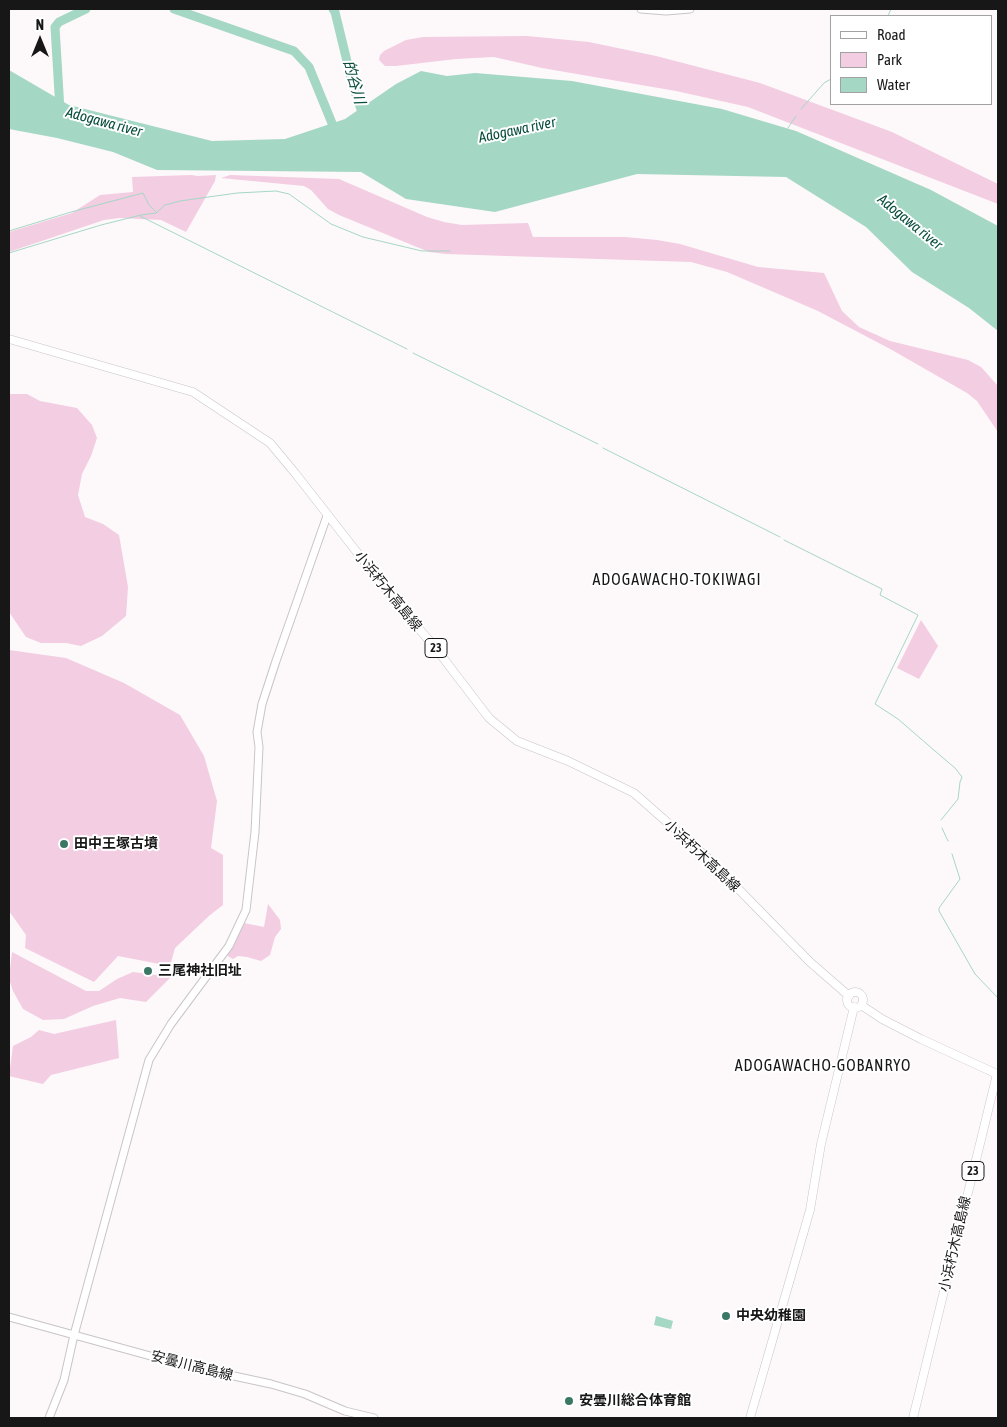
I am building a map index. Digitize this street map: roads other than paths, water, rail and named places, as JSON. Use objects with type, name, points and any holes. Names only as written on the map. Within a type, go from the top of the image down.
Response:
[{"type":"main road","points":[[641,9],[666,11],[690,9]]},
{"type":"main road","name":"小浜朽木高島線","points":[[9,340],[193,392],[270,444],[295,473],[398,606],[434,646],[489,718],[517,741],[568,761],[634,792],[710,860],[810,962],[848,996],[848,1003],[921,1039],[998,1072],[913,1418]]},
{"type":"main road","points":[[49,1418],[64,1380],[74,1335],[149,1060],[171,1024],[229,946],[246,910],[255,832],[259,747],[257,732],[262,704],[327,516]]},
{"type":"main road","name":"小浜朽木高島線","points":[[848,996],[852,993],[860,994],[862,998],[857,1006]]},
{"type":"main road","points":[[750,1418],[810,1210],[821,1144],[857,1006]]},
{"type":"main road","name":"安曇川高島線","points":[[9,1317],[184,1365],[271,1384],[305,1394],[345,1411],[374,1418]]},
{"type":"water","name":"Adogawa river","points":[[9,70],[69,105],[212,141],[285,139],[345,119],[396,84],[421,71],[447,76],[475,73],[572,81],[722,109],[796,131],[931,190],[998,226],[998,331],[969,308],[912,272],[866,227],[786,177],[637,174],[495,212],[406,199],[361,172],[157,170],[113,152],[57,138],[9,129]]},
{"type":"water","points":[[656,1316],[673,1321],[671,1329],[654,1325]]},
{"type":"waterway","name":"Adogawa river","points":[[60,110],[55,27],[59,22],[86,9]]},
{"type":"waterway","points":[[174,9],[294,51],[309,67],[336,133]]},
{"type":"waterway","name":"的谷川","points":[[333,9],[353,86],[364,118]]},
{"type":"waterway","points":[[888,15],[891,9]]},
{"type":"waterway","points":[[801,109],[824,83],[830,80]]},
{"type":"waterway","points":[[788,128],[796,116]]},
{"type":"waterway","points":[[9,253],[101,225],[156,213],[165,205],[180,201],[237,193],[276,191],[289,194],[331,224],[363,237],[422,251],[450,251]]},
{"type":"waterway","points":[[9,231],[143,193],[149,205],[156,212]]},
{"type":"waterway","points":[[140,216],[407,349]]},
{"type":"waterway","points":[[413,353],[598,444]]},
{"type":"waterway","points":[[603,448],[780,537]]},
{"type":"waterway","points":[[784,540],[882,589],[880,595],[918,615],[875,704],[898,719],[955,768],[962,777],[958,799],[941,820]]},
{"type":"waterway","points":[[942,828],[948,841]]},
{"type":"waterway","points":[[952,854],[960,879],[939,908],[939,911],[975,974],[998,998]]},
{"type":"place","name":"田中王塚古墳","points":[[64,844]]},
{"type":"place","name":"三尾神社旧址","points":[[148,971]]},
{"type":"place","name":"中央幼稚園","points":[[726,1316]]},
{"type":"place","name":"安曇川総合体育館","points":[[569,1401]]},
{"type":"district","name":"ADOGAWACHO-TOKIWAGI","points":[[677,580]]},
{"type":"district","name":"ADOGAWACHO-GOBANRYO","points":[[823,1066]]}]
